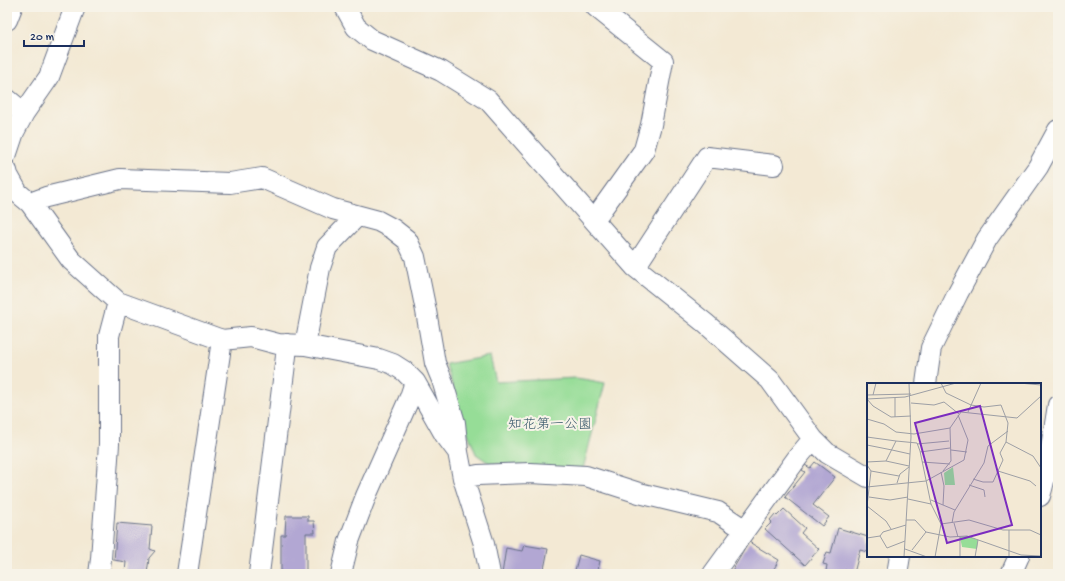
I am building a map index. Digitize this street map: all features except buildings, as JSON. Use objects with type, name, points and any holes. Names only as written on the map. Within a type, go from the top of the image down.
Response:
[{"type":"street","points":[[7,20],[12,7]]},
{"type":"street","points":[[7,153],[14,132],[24,113],[49,77],[75,7]]},
{"type":"street","points":[[345,7],[356,27],[372,40],[441,71],[488,100],[635,267],[705,323],[770,380],[813,439],[827,453],[867,476]]},
{"type":"street","points":[[594,220],[644,150],[651,125],[663,61],[596,7]]},
{"type":"street","points":[[7,99],[24,113]]},
{"type":"street","points":[[926,383],[930,348],[958,293],[987,239],[1038,167],[1058,130]]},
{"type":"street","points":[[635,267],[707,157],[774,165]]},
{"type":"street","points":[[7,171],[18,200],[71,260],[118,302],[222,340],[251,337],[278,344],[296,344],[379,359],[393,364],[404,371],[415,382],[445,435],[458,452]]},
{"type":"street","points":[[18,200],[46,197],[120,179],[230,183],[262,178],[333,209],[378,221],[393,229],[407,240],[415,257],[435,364],[442,380],[455,423],[458,452],[463,478],[484,544],[490,574]]},
{"type":"street","points":[[258,574],[286,356],[296,344],[327,247],[357,216]]},
{"type":"street","points":[[99,574],[109,444],[109,336],[118,302]]},
{"type":"street","points":[[187,574],[222,340]]},
{"type":"street","points":[[340,574],[349,541],[366,496],[410,398],[415,382]]},
{"type":"street","points":[[1042,485],[1054,459],[1058,405]]},
{"type":"street","points":[[713,574],[798,456],[813,439]]},
{"type":"street","points":[[463,478],[530,473],[586,476],[639,493],[718,512],[745,530]]},
{"type":"street","points":[[897,574],[900,557]]},
{"type":"street","points":[[1011,574],[1019,557]]},
{"type":"green space","name":"知花第一公園","points":[[490,356],[496,382],[576,378],[605,383],[583,469],[489,463],[476,454],[461,415],[446,364]]}]
